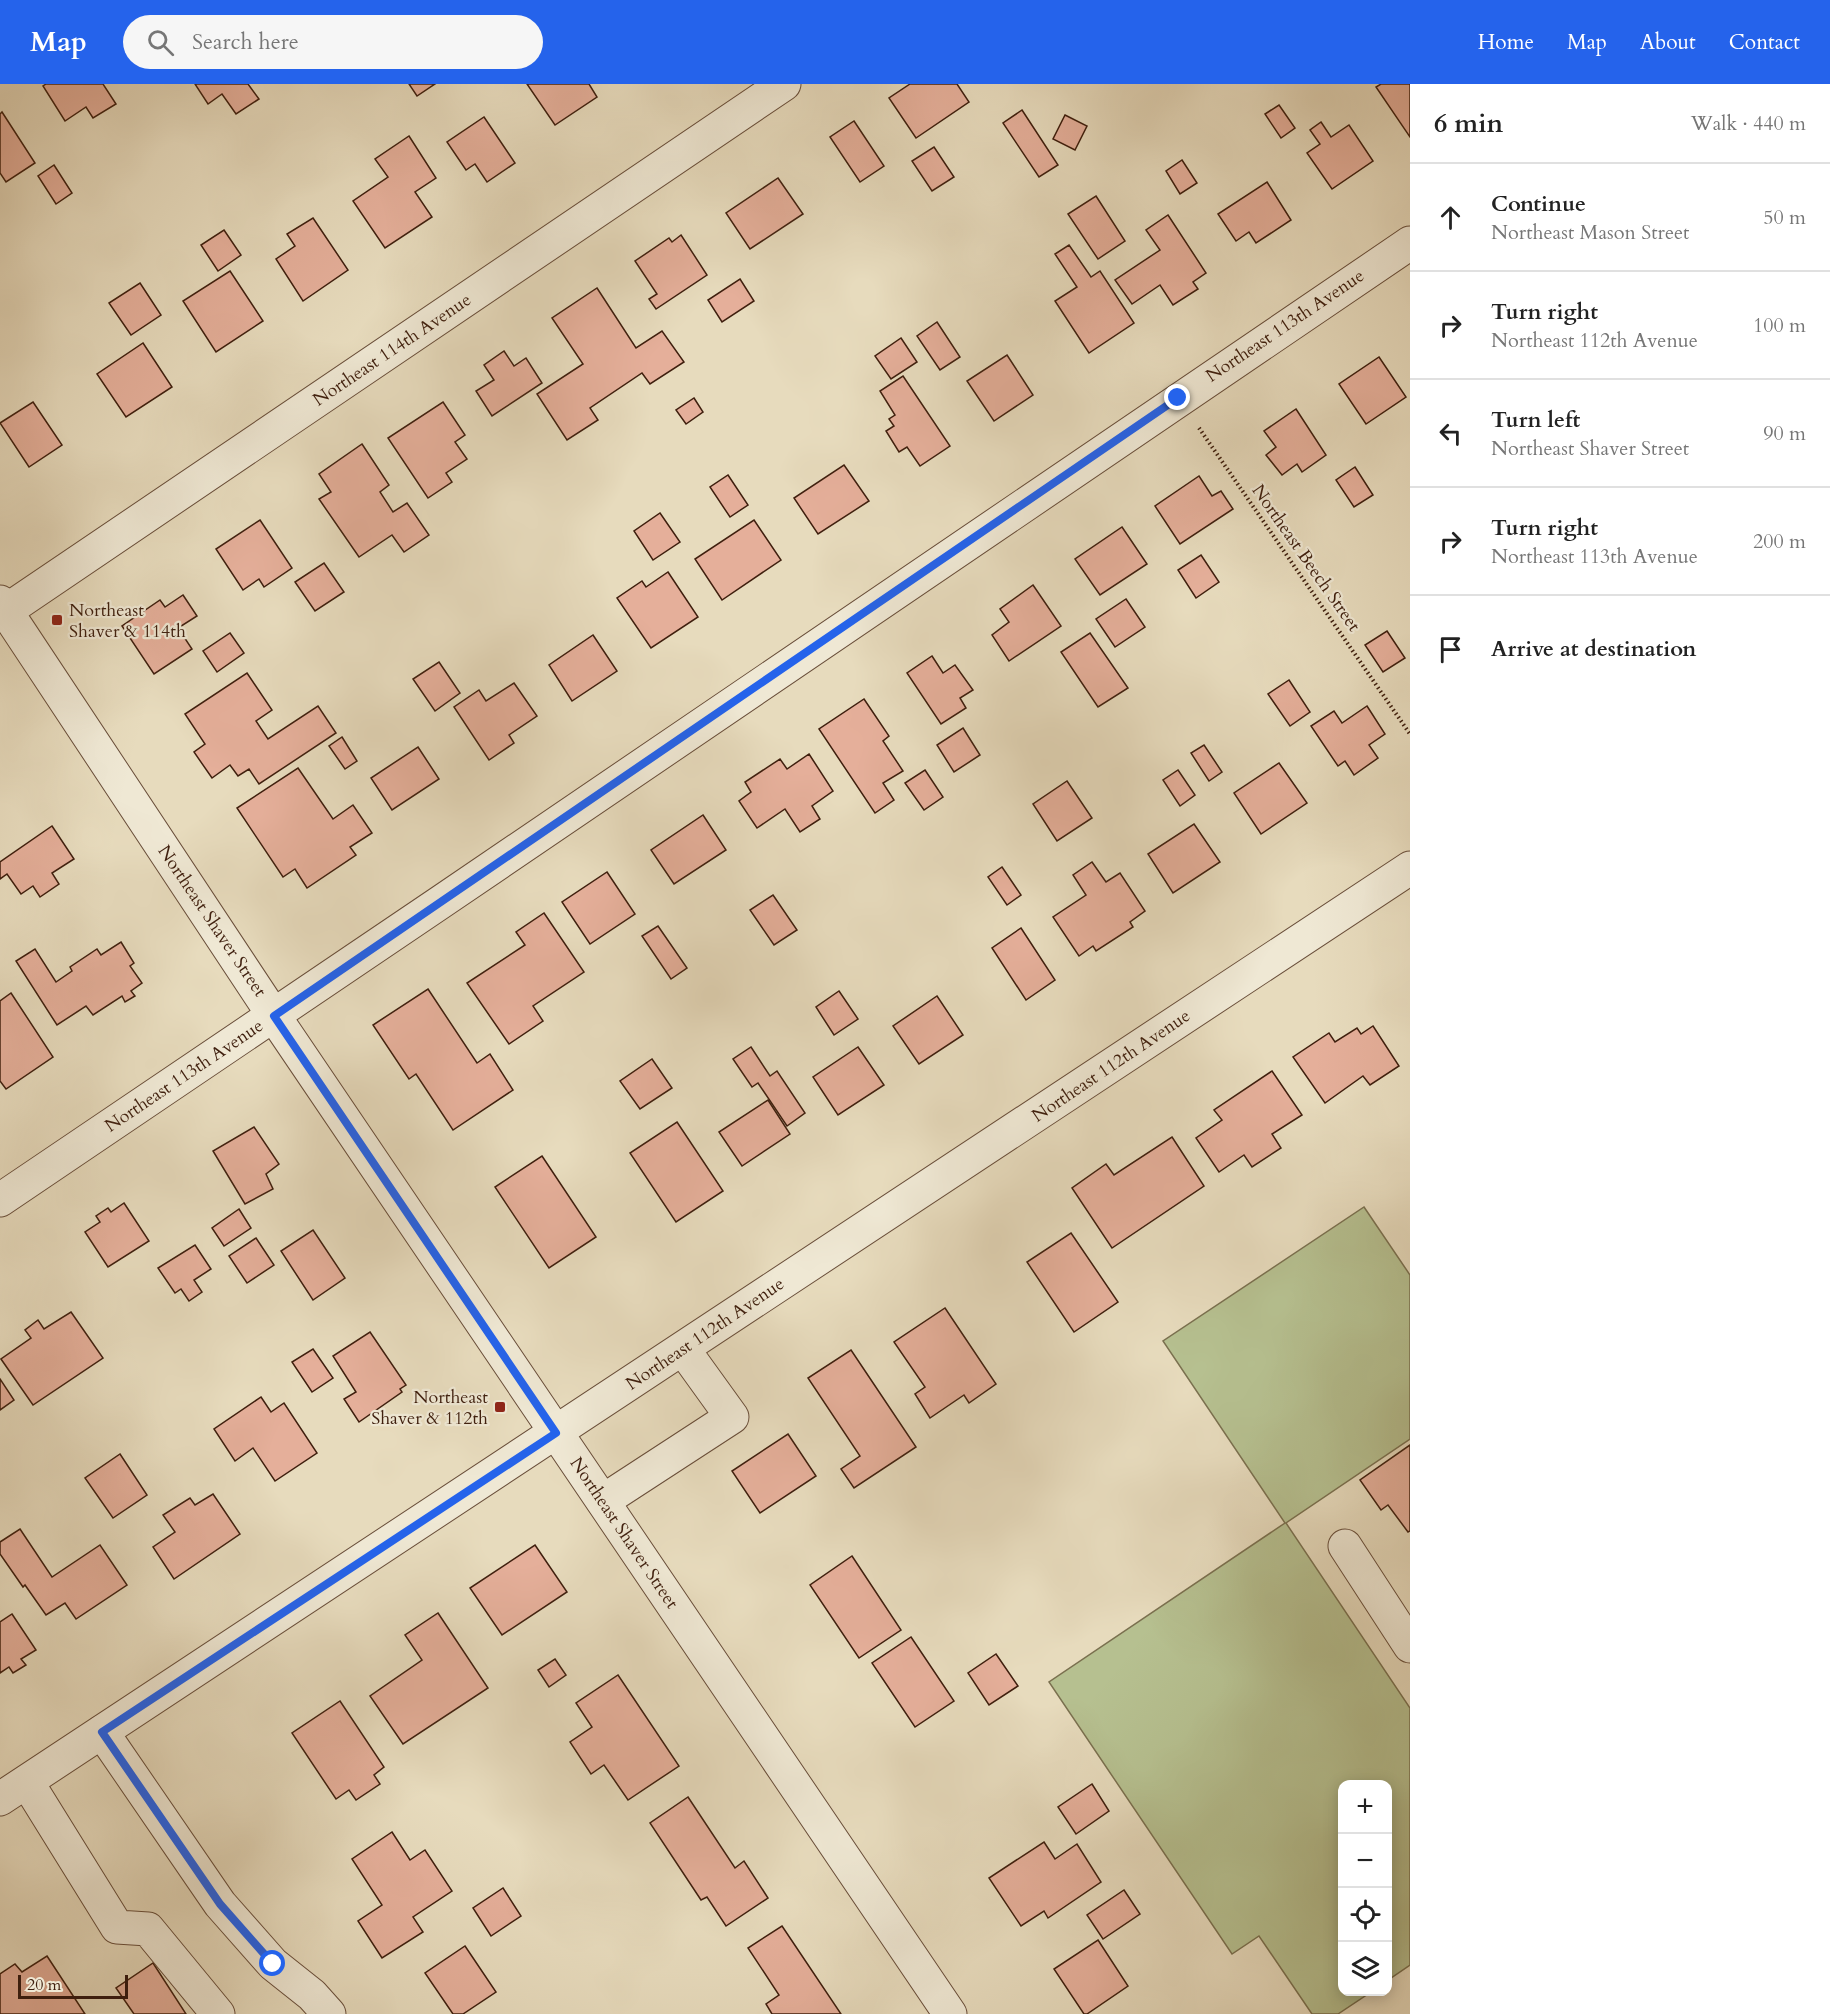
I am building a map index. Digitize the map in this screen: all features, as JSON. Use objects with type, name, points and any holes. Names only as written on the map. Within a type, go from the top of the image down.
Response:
[{"type":"street","name":"Northeast 114th Avenue","points":[[2,610],[784,84]]},
{"type":"street","name":"Northeast 113th Avenue","points":[[0,1200],[274,1016],[1178,398],[1410,243]]},
{"type":"street","name":"Northeast Shaver Street","points":[[2,610],[950,2014]]},
{"type":"street","name":"Northeast 112th Avenue","points":[[0,1799],[1410,867]]},
{"type":"street","points":[[603,1501],[732,1417],[684,1348]]},
{"type":"street","points":[[1345,1546],[1410,1646]]},
{"type":"street","points":[[102,1732],[220,1904],[273,1964],[312,1995],[329,2014]]},
{"type":"street","points":[[27,1782],[117,1927],[148,1929],[218,2014]]},
{"type":"path","name":"Northeast Beech Street","points":[[1178,398],[1410,734]]},
{"type":"green space","points":[[1364,1207],[1410,1275],[1410,1439],[1286,1523],[1410,1708],[1410,1965],[1392,1977],[1392,1780],[1338,1780],[1338,1996],[1365,1996],[1338,2014],[1312,2014],[1259,1936],[1232,1954],[1049,1682],[1285,1523],[1163,1341]]},
{"type":"building","points":[[46,84],[103,84],[116,104],[93,118],[86,107],[65,121],[43,86]]},
{"type":"building","points":[[195,84],[248,84],[259,99],[236,114],[222,94],[208,104]]},
{"type":"building","points":[[409,84],[435,84],[417,96]]},
{"type":"building","points":[[527,84],[589,84],[597,97],[555,125]]},
{"type":"building","points":[[910,84],[957,84],[969,102],[916,138],[889,98]]},
{"type":"building","points":[[1381,84],[1410,84],[1410,137],[1376,87]]},
{"type":"building","points":[[1279,105],[1295,128],[1281,138],[1265,114]]},
{"type":"building","points":[[1022,110],[1058,165],[1039,177],[1003,123]]},
{"type":"building","points":[[2,112],[35,163],[6,182],[0,173],[0,114]]},
{"type":"building","points":[[1065,115],[1087,126],[1075,150],[1053,139]]},
{"type":"building","points":[[484,117],[515,163],[487,182],[475,164],[466,170],[447,142]]},
{"type":"building","points":[[854,121],[884,166],[860,182],[830,137]]},
{"type":"building","points":[[1321,122],[1331,137],[1349,125],[1373,161],[1332,189],[1307,153],[1320,144],[1310,130]]},
{"type":"building","points":[[409,136],[436,178],[415,192],[432,217],[385,248],[353,201],[388,177],[375,159]]},
{"type":"building","points":[[934,147],[954,177],[932,191],[912,161]]},
{"type":"building","points":[[1182,160],[1197,183],[1180,194],[1166,171]]},
{"type":"building","points":[[54,165],[72,193],[56,204],[38,176]]},
{"type":"building","points":[[778,178],[803,214],[750,249],[726,213]]},
{"type":"building","points":[[1267,182],[1291,220],[1256,243],[1249,232],[1236,241],[1218,214]]},
{"type":"building","points":[[1096,196],[1125,241],[1098,259],[1068,214]]},
{"type":"building","points":[[1168,215],[1206,273],[1193,282],[1198,289],[1173,305],[1160,285],[1132,304],[1115,280],[1160,250],[1146,230]]},
{"type":"building","points":[[313,218],[348,270],[303,301],[276,259],[295,246],[287,234]]},
{"type":"building","points":[[224,230],[241,255],[218,271],[201,245]]},
{"type":"building","points":[[681,235],[707,275],[656,309],[649,299],[657,294],[635,261],[669,238],[672,242]]},
{"type":"building","points":[[1069,245],[1091,277],[1100,271],[1134,323],[1089,353],[1055,301],[1077,287],[1055,254]]},
{"type":"building","points":[[230,271],[263,321],[216,352],[183,301]]},
{"type":"building","points":[[740,279],[754,301],[722,322],[708,300]]},
{"type":"building","points":[[140,283],[161,315],[131,335],[109,303]]},
{"type":"building","points":[[597,288],[636,348],[662,331],[684,362],[650,384],[642,373],[590,408],[598,420],[567,440],[537,394],[583,364],[552,318]]},
{"type":"building","points":[[937,322],[960,357],[940,370],[917,336]]},
{"type":"building","points":[[901,338],[917,362],[891,379],[875,356]]},
{"type":"building","points":[[143,343],[172,387],[126,417],[97,374]]},
{"type":"building","points":[[504,351],[514,366],[526,358],[542,383],[492,416],[476,391],[494,380],[484,365]]},
{"type":"building","points":[[1007,355],[1033,395],[994,421],[967,381]]},
{"type":"building","points":[[1379,357],[1406,397],[1366,424],[1339,384]]},
{"type":"building","points":[[903,376],[950,446],[920,466],[907,447],[899,452],[886,431],[894,426],[889,419],[895,415],[880,391]]},
{"type":"building","points":[[694,398],[703,412],[686,424],[676,410]]},
{"type":"building","points":[[33,402],[62,445],[29,467],[0,423]]},
{"type":"building","points":[[443,402],[465,435],[455,442],[467,459],[446,473],[452,482],[428,498],[388,438]]},
{"type":"building","points":[[1296,409],[1326,455],[1302,472],[1297,464],[1282,475],[1266,455],[1276,447],[1264,431]]},
{"type":"building","points":[[362,444],[389,485],[380,492],[393,512],[407,503],[429,535],[404,552],[392,535],[359,557],[319,499],[331,492],[319,474]]},
{"type":"building","points":[[844,465],[869,501],[818,534],[794,498]]},
{"type":"building","points":[[1355,467],[1373,495],[1354,507],[1336,480]]},
{"type":"building","points":[[728,475],[748,505],[730,517],[710,487]]},
{"type":"building","points":[[1199,476],[1212,496],[1221,491],[1233,509],[1180,544],[1155,506]]},
{"type":"building","points":[[660,513],[680,542],[653,560],[634,531]]},
{"type":"building","points":[[260,520],[292,568],[264,587],[259,579],[243,590],[216,549]]},
{"type":"building","points":[[754,520],[781,560],[722,600],[695,559]]},
{"type":"building","points":[[1122,527],[1147,564],[1100,595],[1075,559]]},
{"type":"building","points":[[1201,555],[1219,582],[1196,598],[1178,570]]},
{"type":"building","points":[[324,563],[344,592],[315,611],[295,582]]},
{"type":"building","points":[[668,572],[698,617],[651,648],[617,598],[642,581],[646,587]]},
{"type":"building","points":[[1033,585],[1061,626],[1009,661],[992,635],[1009,622],[1000,609]]},
{"type":"building","points":[[183,595],[197,616],[178,628],[192,649],[154,674],[122,626],[160,600],[165,607]]},
{"type":"building","points":[[1126,599],[1145,627],[1115,647],[1096,619]]},
{"type":"building","points":[[1387,631],[1405,658],[1383,672],[1365,645]]},
{"type":"building","points":[[230,633],[244,653],[217,672],[203,651]]},
{"type":"building","points":[[1090,633],[1128,688],[1098,707],[1061,652]]},
{"type":"building","points":[[593,635],[617,671],[572,701],[549,665]]},
{"type":"building","points":[[932,656],[943,673],[955,665],[973,690],[960,698],[966,708],[941,724],[907,673]]},
{"type":"building","points":[[439,662],[460,693],[435,711],[413,679]]},
{"type":"building","points":[[247,673],[272,710],[256,721],[268,739],[318,706],[336,733],[259,784],[249,769],[238,776],[230,765],[212,778],[194,752],[205,744],[185,714]]},
{"type":"building","points":[[1289,680],[1310,712],[1290,726],[1268,694]]},
{"type":"building","points":[[514,683],[537,716],[509,735],[514,743],[489,760],[454,707],[479,690],[486,701]]},
{"type":"building","points":[[864,699],[889,736],[883,741],[903,771],[883,783],[894,800],[875,813],[819,729]]},
{"type":"building","points":[[1367,706],[1385,734],[1369,745],[1378,758],[1354,775],[1345,761],[1338,766],[1311,726],[1334,711],[1342,723]]},
{"type":"building","points":[[963,728],[980,755],[954,772],[937,745]]},
{"type":"building","points":[[342,737],[357,761],[345,769],[329,746]]},
{"type":"building","points":[[1204,745],[1222,772],[1209,781],[1191,753]]},
{"type":"building","points":[[418,747],[439,779],[392,810],[371,778]]},
{"type":"building","points":[[809,754],[833,791],[812,806],[820,819],[800,832],[785,809],[757,828],[739,801],[751,792],[745,782],[780,759],[787,769]]},
{"type":"building","points":[[1279,763],[1307,803],[1261,834],[1234,793]]},
{"type":"building","points":[[298,768],[333,819],[353,805],[372,833],[350,847],[356,855],[307,888],[295,869],[283,877],[237,808]]},
{"type":"building","points":[[925,770],[943,797],[924,810],[905,783]]},
{"type":"building","points":[[1178,770],[1195,795],[1180,806],[1163,780]]},
{"type":"building","points":[[1067,781],[1092,818],[1057,841],[1033,804]]},
{"type":"building","points":[[703,815],[726,850],[674,884],[651,850]]},
{"type":"building","points":[[1194,824],[1220,862],[1173,893],[1148,854]]},
{"type":"building","points":[[52,826],[74,859],[52,873],[59,884],[40,897],[33,886],[21,894],[7,874],[0,879],[0,862]]},
{"type":"building","points":[[1092,862],[1106,882],[1120,873],[1145,911],[1130,922],[1133,927],[1096,951],[1093,946],[1079,956],[1053,917],[1086,895],[1073,875]]},
{"type":"building","points":[[1002,867],[1021,895],[1007,905],[988,877]]},
{"type":"building","points":[[607,872],[635,914],[590,944],[562,902]]},
{"type":"building","points":[[773,895],[797,930],[774,945],[750,910]]},
{"type":"building","points":[[544,913],[584,972],[533,1006],[543,1021],[509,1044],[467,983],[525,945],[516,932]]},
{"type":"building","points":[[658,926],[687,968],[671,979],[642,936]]},
{"type":"building","points":[[1021,928],[1055,980],[1026,1000],[992,948]]},
{"type":"building","points":[[121,942],[134,963],[130,966],[142,983],[131,991],[135,996],[125,1002],[122,996],[93,1015],[86,1006],[57,1025],[16,961],[35,949],[56,982],[72,971],[70,967],[97,949],[101,955]]},
{"type":"building","points":[[428,989],[477,1063],[490,1054],[513,1090],[453,1130],[416,1074],[409,1079],[373,1025]]},
{"type":"building","points":[[839,991],[858,1019],[834,1035],[816,1007]]},
{"type":"building","points":[[11,993],[53,1057],[6,1089],[0,1081],[0,1001]]},
{"type":"building","points":[[937,996],[963,1035],[919,1064],[893,1026]]},
{"type":"building","points":[[1373,1026],[1399,1066],[1370,1085],[1363,1076],[1325,1103],[1293,1057],[1329,1033],[1335,1042],[1357,1028],[1361,1034]]},
{"type":"building","points":[[751,1047],[770,1076],[777,1071],[805,1113],[787,1126],[758,1083],[752,1087],[733,1059]]},
{"type":"building","points":[[858,1047],[884,1085],[838,1115],[813,1077]]},
{"type":"building","points":[[652,1059],[672,1088],[640,1109],[620,1081]]},
{"type":"building","points":[[1272,1071],[1302,1115],[1272,1134],[1281,1148],[1252,1167],[1244,1155],[1219,1172],[1196,1138],[1222,1120],[1214,1110]]},
{"type":"building","points":[[768,1100],[790,1134],[742,1166],[719,1132]]},
{"type":"building","points":[[677,1122],[723,1191],[676,1222],[630,1153]]},
{"type":"building","points":[[254,1127],[279,1164],[266,1174],[273,1189],[245,1204],[213,1151]]},
{"type":"building","points":[[1172,1137],[1204,1186],[1112,1248],[1072,1188],[1106,1164],[1114,1175]]},
{"type":"building","points":[[542,1156],[596,1237],[549,1268],[495,1187]]},
{"type":"building","points":[[124,1203],[149,1241],[108,1267],[85,1232],[100,1222],[96,1216],[108,1208],[111,1212]]},
{"type":"building","points":[[239,1209],[251,1228],[224,1246],[212,1228]]},
{"type":"building","points":[[313,1230],[345,1278],[313,1300],[281,1251]]},
{"type":"building","points":[[1071,1233],[1118,1302],[1074,1332],[1027,1262]]},
{"type":"building","points":[[256,1238],[274,1265],[247,1283],[229,1256]]},
{"type":"building","points":[[195,1245],[211,1269],[194,1280],[202,1292],[189,1301],[181,1289],[175,1293],[158,1268]]},
{"type":"building","points":[[945,1308],[996,1384],[969,1403],[964,1395],[930,1418],[915,1394],[925,1387],[894,1342]]},
{"type":"building","points":[[71,1312],[103,1358],[33,1405],[1,1359],[31,1338],[25,1330],[38,1320],[44,1329]]},
{"type":"building","points":[[370,1332],[406,1385],[400,1389],[402,1392],[359,1422],[344,1399],[356,1392],[333,1356]]},
{"type":"building","points":[[313,1349],[333,1378],[312,1392],[292,1362]]},
{"type":"building","points":[[851,1350],[916,1447],[854,1488],[841,1469],[860,1456],[808,1378]]},
{"type":"building","points":[[0,1379],[14,1400],[0,1410]]},
{"type":"building","points":[[261,1397],[271,1412],[284,1403],[317,1453],[275,1481],[253,1448],[235,1461],[214,1429]]},
{"type":"building","points":[[788,1434],[816,1476],[760,1513],[732,1471]]},
{"type":"building","points":[[1410,1445],[1410,1531],[1408,1532],[1388,1505],[1381,1510],[1360,1480]]},
{"type":"building","points":[[120,1454],[147,1495],[113,1518],[85,1478]]},
{"type":"building","points":[[213,1494],[240,1534],[174,1579],[153,1547],[175,1532],[163,1515],[190,1498],[195,1505]]},
{"type":"building","points":[[20,1529],[52,1577],[100,1545],[127,1585],[76,1619],[65,1603],[46,1615],[0,1554],[0,1542]]},
{"type":"building","points":[[535,1545],[567,1592],[502,1635],[470,1588]]},
{"type":"building","points":[[852,1556],[901,1630],[859,1658],[810,1585]]},
{"type":"building","points":[[438,1613],[488,1688],[403,1744],[370,1696],[422,1660],[405,1635]]},
{"type":"building","points":[[12,1614],[36,1650],[21,1659],[26,1665],[13,1673],[9,1667],[0,1673],[0,1622]]},
{"type":"building","points":[[911,1637],[954,1701],[915,1727],[872,1663]]},
{"type":"building","points":[[996,1654],[1018,1686],[989,1705],[968,1673]]},
{"type":"building","points":[[555,1659],[566,1675],[549,1687],[538,1670]]},
{"type":"building","points":[[618,1675],[679,1766],[628,1800],[604,1765],[591,1774],[570,1742],[592,1727],[576,1703]]},
{"type":"building","points":[[340,1701],[384,1767],[374,1775],[380,1784],[356,1800],[349,1790],[336,1799],[292,1733]]},
{"type":"building","points":[[1092,1784],[1109,1811],[1076,1834],[1058,1807]]},
{"type":"building","points":[[688,1797],[735,1868],[744,1861],[768,1898],[726,1926],[707,1897],[701,1900],[650,1823]]},
{"type":"building","points":[[392,1832],[410,1860],[425,1850],[452,1891],[413,1917],[423,1932],[382,1958],[358,1921],[382,1905],[352,1859]]},
{"type":"building","points":[[1044,1842],[1055,1859],[1077,1844],[1101,1882],[1048,1918],[1044,1911],[1021,1926],[989,1878]]},
{"type":"building","points":[[503,1888],[521,1916],[491,1936],[473,1908]]},
{"type":"building","points":[[1124,1890],[1140,1914],[1103,1939],[1087,1915]]},
{"type":"building","points":[[782,1926],[841,2014],[772,2014],[766,2004],[779,1995],[748,1948]]},
{"type":"building","points":[[1098,1940],[1128,1986],[1084,2014],[1054,1969]]},
{"type":"building","points":[[465,1946],[496,1992],[463,2014],[453,2014],[425,1973]]},
{"type":"building","points":[[47,1956],[85,2014],[0,2014],[0,1974],[15,1964],[22,1972]]},
{"type":"building","points":[[153,1963],[186,2014],[134,2014],[116,1988]]},
{"type":"place","name":"Northeast Shaver & 114th","points":[[57,620]]},
{"type":"place","name":"Northeast Shaver & 112th","points":[[500,1407]]},
{"type":"route","points":[[273,1964],[220,1904],[102,1732],[556,1433],[274,1016],[1178,398]]}]
